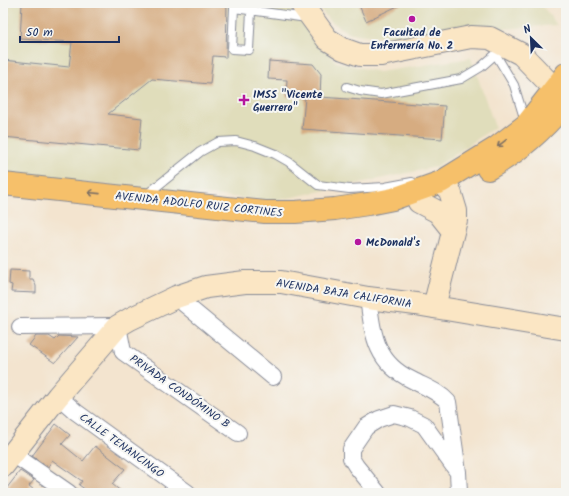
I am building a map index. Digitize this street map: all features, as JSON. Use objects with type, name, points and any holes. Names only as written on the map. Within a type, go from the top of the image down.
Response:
[{"type":"main road","points":[[308,11],[328,39],[343,49],[360,54],[381,55],[471,37],[490,38],[501,50],[521,54],[563,93]]},
{"type":"main road","name":"AVENIDA ADOLFO RUIZ CORTINES","points":[[3,198],[264,226],[296,226],[345,221],[384,213],[419,202],[446,186],[496,148],[529,132],[563,93]]},
{"type":"main road","name":"AVENIDA ADOLFO RUIZ CORTINES","points":[[3,184],[265,212],[295,212],[335,209],[393,199],[446,186]]},
{"type":"main road","points":[[434,307],[456,220],[456,211],[446,186]]},
{"type":"main road","points":[[419,202],[438,212],[453,231]]},
{"type":"main road","name":"AVENIDA BAJA CALIFORNIA","points":[[8,460],[58,396],[118,326],[176,297],[206,287],[245,282],[281,282],[368,298],[434,307],[566,329]]},
{"type":"street","points":[[176,297],[273,377]]},
{"type":"street","points":[[368,298],[372,331],[387,363],[404,376],[441,394],[448,402],[458,472],[459,493]]},
{"type":"street","points":[[20,327],[118,326]]},
{"type":"street","name":"PRIVADA CONDÓMINO B","points":[[118,326],[123,352],[238,433]]},
{"type":"street","name":"CALLE TENANCINGO","points":[[58,396],[76,412],[188,493]]},
{"type":"street","points":[[378,493],[351,458],[351,449],[366,427],[379,418],[394,414],[410,418],[424,425],[458,472]]},
{"type":"street","points":[[8,460],[69,493]]},
{"type":"lane","points":[[251,11],[249,50],[232,49],[234,6],[251,11],[308,11]]},
{"type":"lane","points":[[347,87],[360,91],[382,94],[461,79],[481,67],[501,50],[529,132]]},
{"type":"lane","points":[[142,198],[200,152],[218,142],[236,142],[256,146],[275,154],[289,162],[318,185],[349,189],[385,187],[418,181],[446,186]]},
{"type":"shaded area","name":"IMSS \"Vicente Guerrero\"","points":[[3,3],[287,3],[336,62],[379,72],[471,58],[495,127],[436,167],[274,201],[3,175]]},
{"type":"shaded area","points":[[316,3],[540,3],[557,25],[383,37],[348,33],[328,19]]},
{"type":"building","points":[[22,3],[227,3],[226,57],[213,56],[210,84],[152,79],[108,114],[142,118],[139,150],[3,137],[3,60],[69,67],[72,42],[20,39]]},
{"type":"building","points":[[358,3],[404,3],[366,21]]},
{"type":"building","points":[[269,61],[313,64],[321,74],[320,97],[445,106],[442,139],[302,129],[305,98],[286,97],[287,80],[268,79]]},
{"type":"building","points":[[10,270],[29,271],[29,279],[33,279],[36,286],[36,293],[11,292],[12,285],[9,284]]},
{"type":"building","points":[[36,336],[49,336],[55,340],[59,336],[78,337],[55,363],[29,345]]},
{"type":"building","points":[[56,424],[70,435],[62,444],[83,461],[95,446],[125,469],[112,484],[123,493],[90,493],[79,485],[82,481],[52,460],[48,467],[32,456]]},
{"type":"building","points":[[20,471],[34,480],[29,486],[38,493],[3,493]]},
{"type":"place","name":"Facultad de Enfermería No. 2","points":[[412,19]]},
{"type":"place","name":"IMSS \"Vicente Guerrero\"","points":[[244,100]]},
{"type":"place","name":"McDonald's","points":[[358,242]]}]
